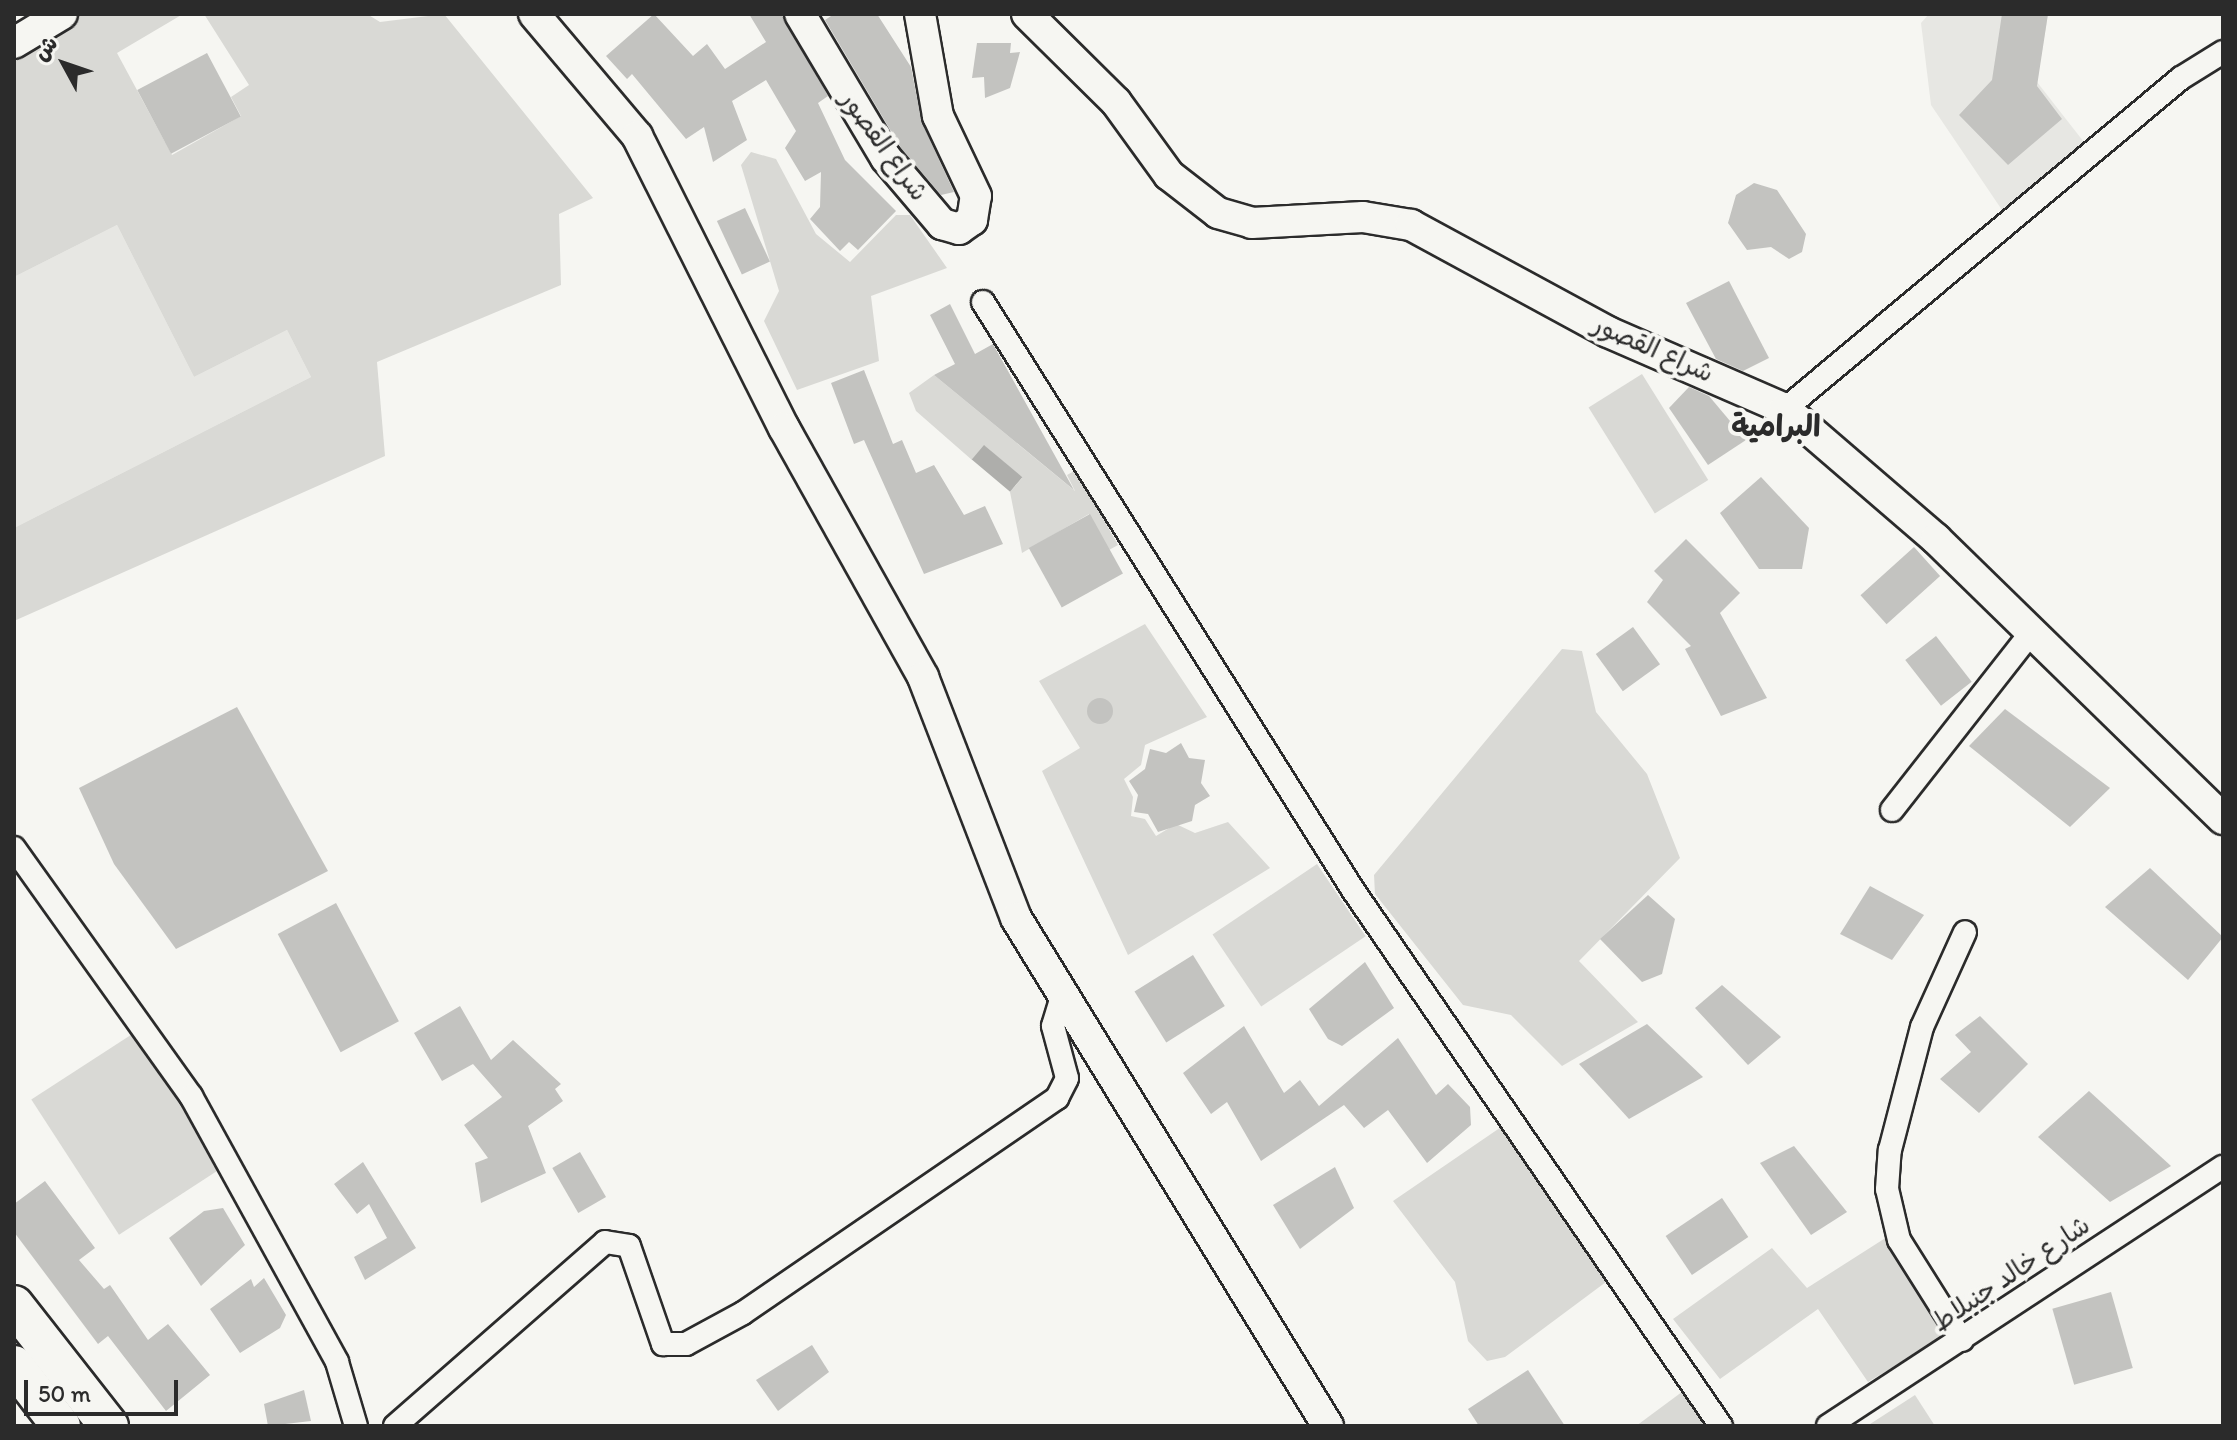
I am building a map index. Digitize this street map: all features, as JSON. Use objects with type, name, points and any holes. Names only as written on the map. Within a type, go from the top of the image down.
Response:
[{"type":"highway","points":[[14,1305],[109,1426]]},
{"type":"highway","points":[[14,1365],[52,1423]]},
{"type":"street","points":[[14,43],[62,14]]},
{"type":"street","points":[[534,14],[637,136],[784,428],[923,677],[965,770],[994,870],[1062,997],[1328,1426]]},
{"type":"street","name":"شراع القصور","points":[[800,14],[886,158],[942,224],[959,229],[972,220],[976,196],[938,116],[920,14]]},
{"type":"street","name":"شراع القصور","points":[[1027,14],[1116,102],[1169,175],[1218,213],[1252,223],[1363,217],[1411,225],[1608,332],[1785,409],[1936,539],[2223,819]]},
{"type":"street","points":[[1785,409],[2181,78],[2223,52]]},
{"type":"street","points":[[983,302],[1353,890],[1721,1426]]},
{"type":"street","points":[[1892,810],[2031,633]]},
{"type":"street","points":[[14,848],[175,1069],[337,1362],[356,1426]]},
{"type":"street","points":[[1962,1340],[1899,1240],[1887,1189],[1890,1150],[1922,1027],[1965,932]]},
{"type":"street","points":[[395,1426],[605,1242],[629,1246],[663,1344],[675,1347],[710,1334],[1057,1098],[1067,1078],[1053,1026],[1062,997]]},
{"type":"street","name":"شارع خالد جنبلاط","points":[[1828,1426],[2223,1167]]},
{"type":"shaded area","points":[[76,14],[183,14],[117,53],[172,155],[241,116],[231,97],[249,85],[204,14],[367,14],[380,22],[444,14],[593,198],[559,214],[561,285],[377,362],[385,456],[14,621],[14,528],[311,377],[287,330],[194,377],[117,225],[14,277],[14,53]]},
{"type":"shaded area","points":[[1929,14],[2048,14],[2037,82],[2087,146],[2002,210],[1931,105],[1921,23]]},
{"type":"shaded area","points":[[751,152],[776,159],[816,234],[850,262],[896,215],[910,215],[947,268],[871,296],[879,361],[797,390],[764,321],[779,291],[741,165]]},
{"type":"shaded area","points":[[117,225],[194,377],[287,330],[311,377],[14,528],[14,277]]},
{"type":"shaded area","points":[[1642,374],[1708,480],[1655,513],[1589,407]]},
{"type":"shaded area","points":[[934,375],[1075,491],[1067,475],[1076,470],[1118,545],[1109,550],[1089,514],[1022,553],[1010,492],[1022,478],[985,446],[972,460],[916,411],[909,393]]},
{"type":"shaded area","points":[[984,445],[1022,477],[1010,492],[972,460]]},
{"type":"shaded area","points":[[1145,624],[1207,717],[1145,745],[1141,765],[1124,779],[1133,797],[1131,816],[1145,819],[1156,836],[1176,824],[1195,833],[1228,822],[1270,868],[1128,955],[1042,771],[1080,748],[1039,681]]},
{"type":"shaded area","points":[[1562,649],[1582,651],[1596,712],[1647,774],[1680,858],[1579,961],[1638,1022],[1562,1066],[1511,1015],[1463,1005],[1375,894],[1374,875]]},
{"type":"shaded area","points":[[1317,864],[1366,936],[1261,1007],[1213,934]]},
{"type":"shaded area","points":[[137,1031],[225,1166],[119,1235],[31,1100]]},
{"type":"shaded area","points":[[1507,1123],[1610,1279],[1505,1357],[1487,1361],[1468,1341],[1455,1282],[1393,1201]]},
{"type":"shaded area","points":[[1887,1237],[1948,1334],[1868,1382],[1818,1309],[1720,1379],[1673,1319],[1772,1248],[1807,1288]]},
{"type":"shaded area","points":[[1690,1386],[1715,1426],[1636,1426]]},
{"type":"shaded area","points":[[1915,1395],[1935,1426],[1867,1426]]},
{"type":"building","points":[[654,14],[693,56],[707,44],[725,69],[766,42],[749,14],[782,14],[828,96],[818,103],[845,160],[896,211],[858,250],[849,242],[840,251],[810,219],[820,207],[821,172],[805,181],[785,148],[796,131],[766,80],[732,101],[747,140],[713,162],[704,127],[686,139],[632,74],[627,79],[606,56]]},
{"type":"building","points":[[834,14],[877,14],[911,67],[922,123],[954,192],[941,195],[901,148],[825,20]]},
{"type":"building","points":[[2002,14],[2048,14],[2037,86],[2062,119],[2008,165],[1959,115],[1992,80]]},
{"type":"building","points":[[977,43],[1011,43],[1010,53],[1020,52],[1010,88],[985,98],[984,77],[972,78]]},
{"type":"building","points":[[207,53],[241,117],[171,154],[137,90]]},
{"type":"building","points":[[1754,183],[1777,190],[1806,234],[1802,252],[1789,259],[1771,247],[1747,250],[1728,223],[1736,195]]},
{"type":"building","points":[[745,208],[770,261],[742,275],[717,221]]},
{"type":"building","points":[[1729,281],[1769,358],[1743,371],[1716,359],[1686,303]]},
{"type":"building","points":[[950,304],[975,354],[993,344],[1074,490],[934,375],[955,364],[930,315]]},
{"type":"building","points":[[864,370],[893,444],[902,440],[916,473],[934,465],[964,515],[985,506],[1003,544],[924,574],[864,440],[854,444],[831,383]]},
{"type":"building","points":[[1689,387],[1709,396],[1746,440],[1708,465],[1669,408]]},
{"type":"building","points":[[1761,477],[1809,528],[1802,569],[1759,569],[1720,513]]},
{"type":"building","points":[[1090,514],[1123,573],[1062,607],[1029,548]]},
{"type":"building","points":[[1686,539],[1740,593],[1720,613],[1767,698],[1721,716],[1685,649],[1691,646],[1647,602],[1663,580],[1654,571]]},
{"type":"building","points":[[1914,547],[1940,576],[1887,624],[1860,595]]},
{"type":"building","points":[[1633,627],[1660,664],[1623,691],[1596,654]]},
{"type":"building","points":[[1936,636],[1972,682],[1941,706],[1905,660]]},
{"type":"building","points":[[1100,698],[1109,702],[1113,711],[1109,720],[1100,724],[1091,720],[1087,711],[1091,702]]},
{"type":"building","points":[[237,707],[328,871],[176,949],[114,864],[79,788]]},
{"type":"building","points":[[2005,709],[2110,788],[2070,827],[1969,746]]},
{"type":"building","points":[[1181,743],[1189,758],[1205,760],[1201,783],[1210,796],[1195,805],[1192,821],[1158,832],[1148,814],[1134,812],[1138,795],[1129,781],[1145,769],[1150,749],[1166,753]]},
{"type":"building","points":[[2150,868],[2223,937],[2188,980],[2105,907]]},
{"type":"building","points":[[1870,886],[1924,915],[1892,960],[1840,934]]},
{"type":"building","points":[[1648,895],[1675,919],[1662,974],[1642,982],[1600,939]]},
{"type":"building","points":[[336,903],[399,1021],[341,1052],[278,934]]},
{"type":"building","points":[[1193,955],[1225,1006],[1166,1042],[1134,992]]},
{"type":"building","points":[[1365,962],[1394,1008],[1342,1046],[1328,1039],[1309,1009]]},
{"type":"building","points":[[1722,985],[1781,1037],[1748,1065],[1695,1008]]},
{"type":"building","points":[[460,1006],[491,1060],[513,1040],[561,1084],[555,1089],[563,1101],[528,1126],[546,1173],[481,1203],[475,1163],[488,1158],[464,1125],[502,1097],[473,1064],[442,1081],[414,1033]]},
{"type":"building","points":[[1980,1016],[2028,1064],[1979,1113],[1940,1079],[1971,1052],[1955,1035]]},
{"type":"building","points":[[1647,1024],[1703,1077],[1629,1119],[1579,1064]]},
{"type":"building","points":[[1244,1026],[1284,1093],[1300,1080],[1319,1106],[1398,1038],[1436,1095],[1448,1084],[1470,1107],[1471,1125],[1427,1163],[1388,1110],[1364,1128],[1344,1105],[1261,1161],[1227,1102],[1211,1114],[1183,1073]]},
{"type":"building","points":[[2089,1091],[2171,1166],[2110,1202],[2038,1137]]},
{"type":"building","points":[[1794,1146],[1847,1212],[1811,1235],[1760,1163]]},
{"type":"building","points":[[580,1152],[606,1197],[578,1213],[552,1168]]},
{"type":"building","points":[[363,1162],[416,1248],[365,1280],[354,1257],[387,1238],[369,1204],[357,1214],[334,1184]]},
{"type":"building","points":[[1335,1167],[1354,1208],[1300,1249],[1273,1205]]},
{"type":"building","points":[[45,1181],[95,1248],[79,1260],[104,1289],[110,1285],[148,1340],[168,1324],[210,1375],[166,1411],[108,1336],[98,1344],[14,1232],[14,1204]]},
{"type":"building","points":[[1722,1198],[1748,1237],[1692,1275],[1666,1236]]},
{"type":"building","points":[[223,1208],[245,1245],[201,1286],[169,1238],[204,1211]]},
{"type":"building","points":[[264,1278],[286,1315],[280,1328],[240,1353],[210,1309],[251,1279],[254,1287]]},
{"type":"building","points":[[2111,1292],[2133,1368],[2074,1385],[2052,1309]]},
{"type":"building","points":[[812,1345],[829,1372],[778,1411],[756,1380]]},
{"type":"building","points":[[1528,1370],[1565,1426],[1479,1426],[1468,1409]]},
{"type":"building","points":[[304,1390],[311,1421],[268,1426],[264,1404]]},
{"type":"district","name":"البرامية","points":[[1776,426]]}]
